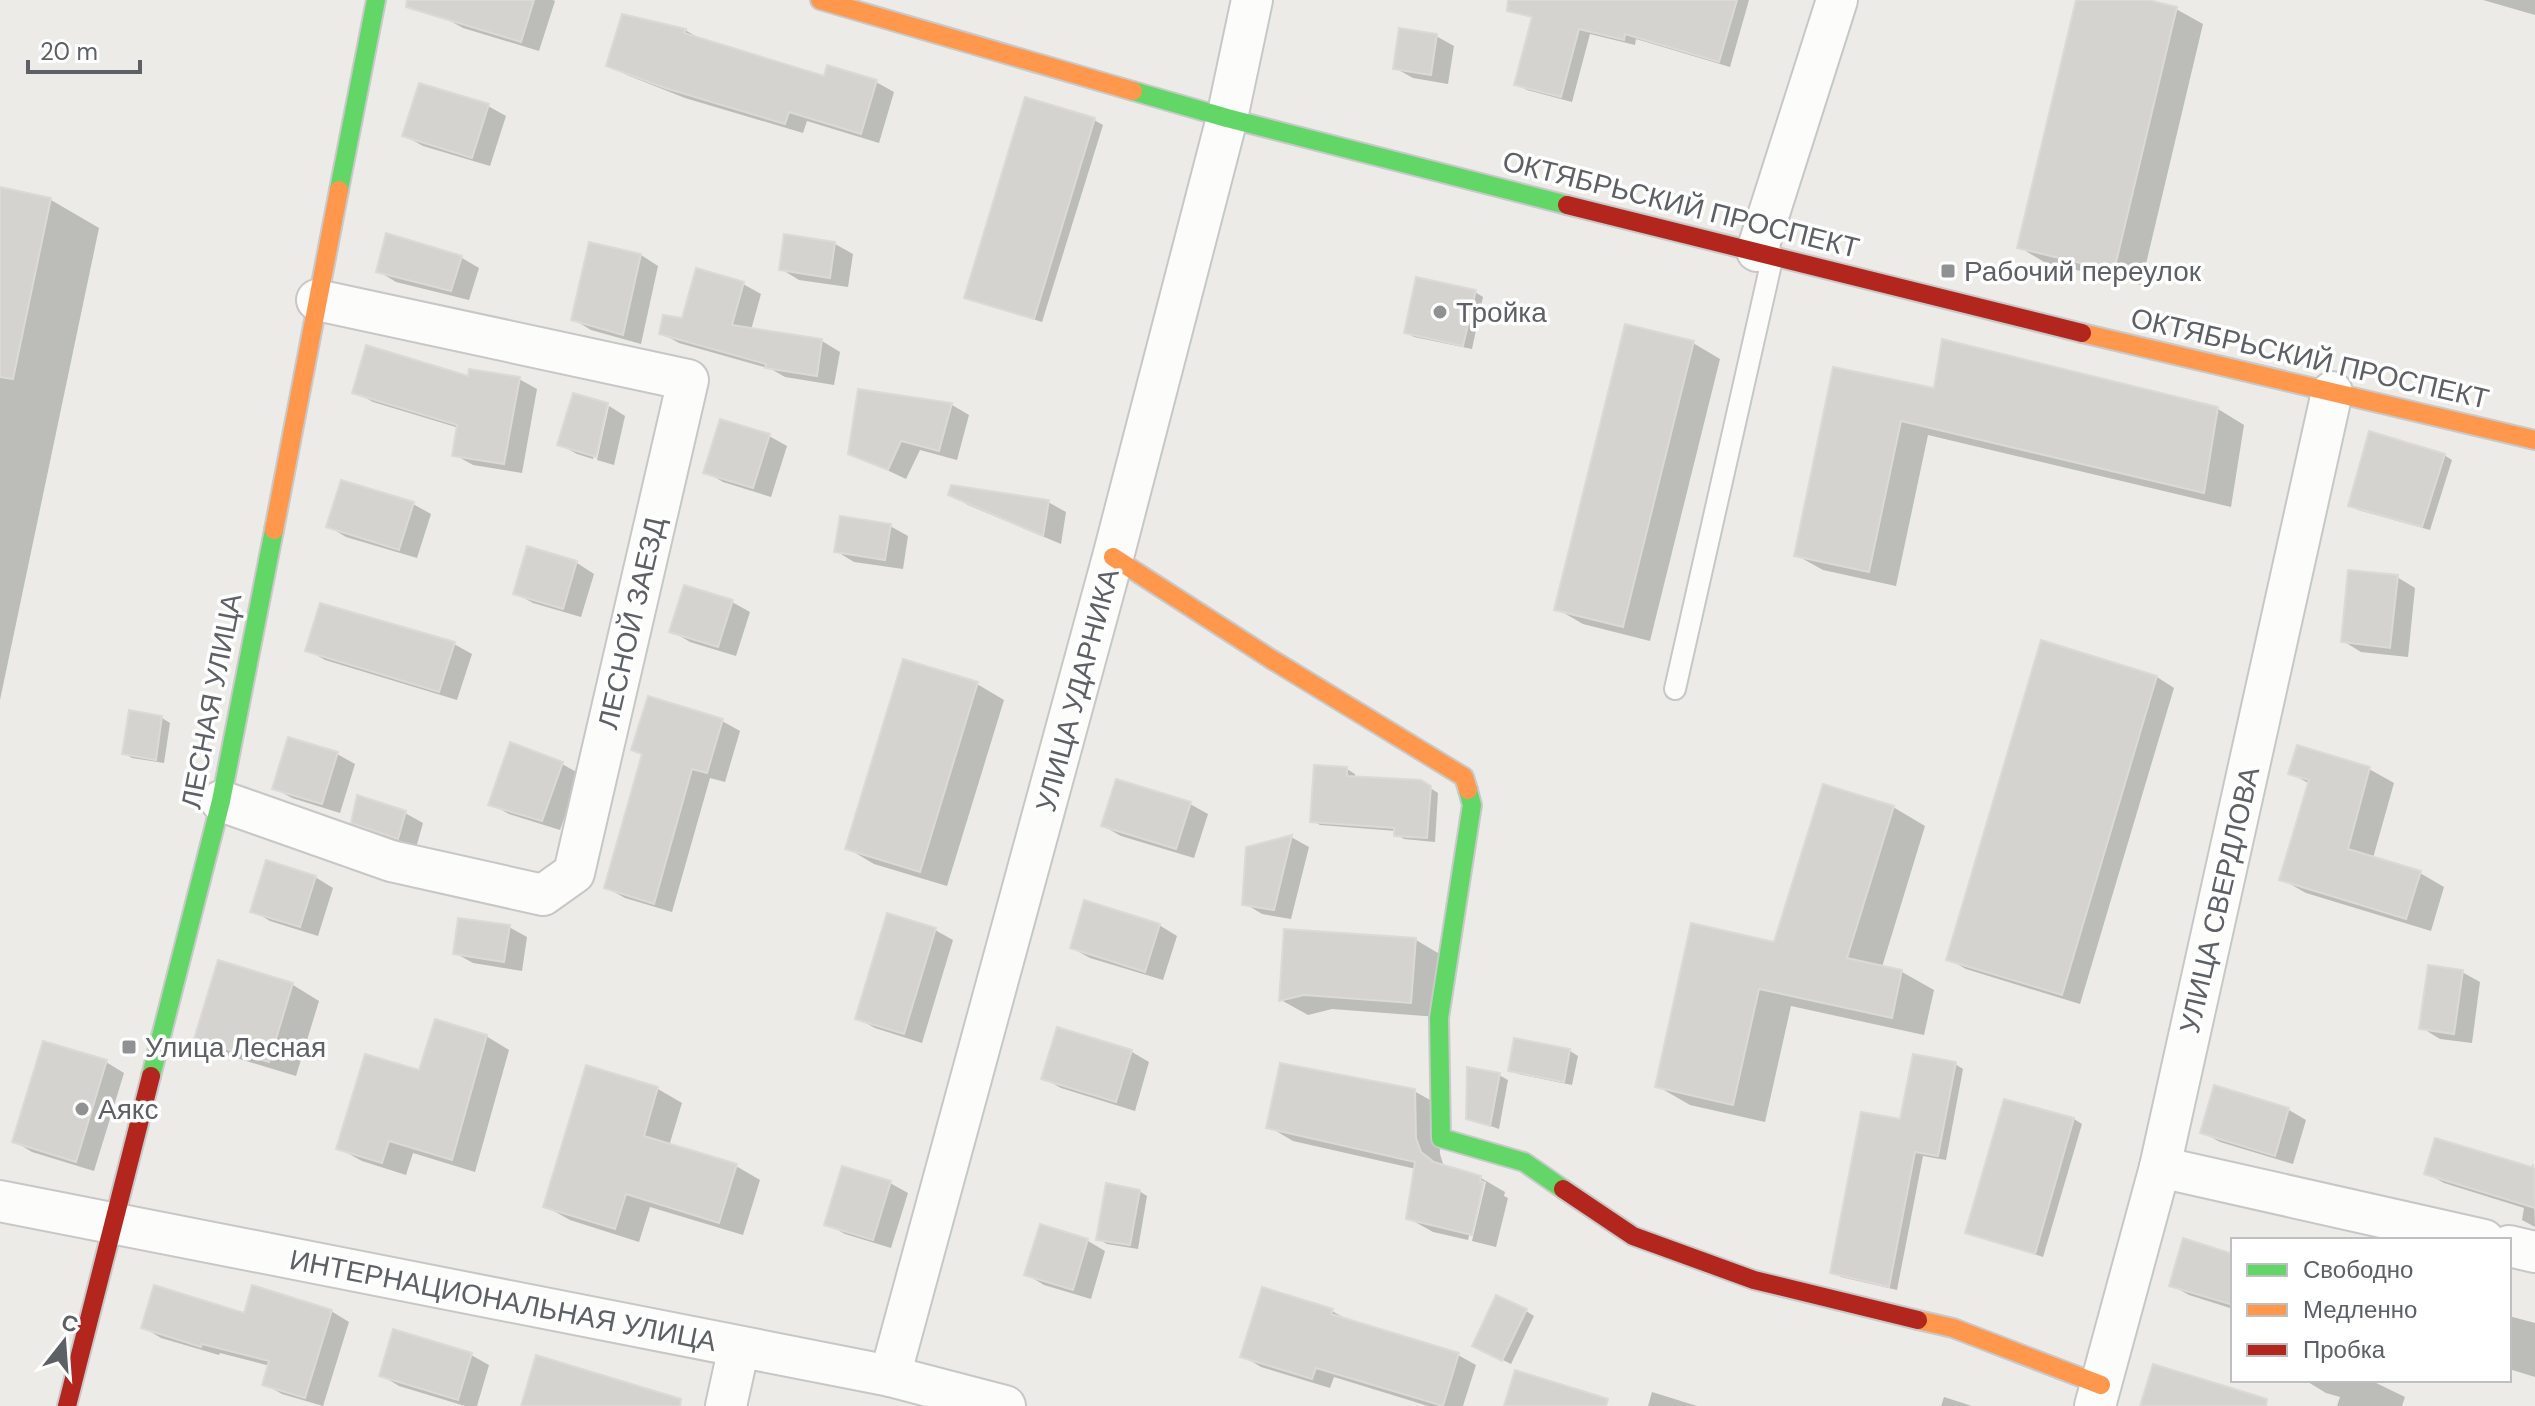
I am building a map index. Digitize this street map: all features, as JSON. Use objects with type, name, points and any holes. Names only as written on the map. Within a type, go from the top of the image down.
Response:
[{"type":"street","name":"ЛЕСНАЯ УЛИЦА","points":[[67,1406],[221,801],[376,0]]},
{"type":"street","name":"ОКТЯБРЬСКИЙ ПРОСПЕКТ","points":[[820,0],[1227,118],[1447,175],[2141,348],[2535,440]]},
{"type":"street","name":"УЛИЦА УДАРНИКА","points":[[890,1376],[1113,557],[1227,118],[1252,0]]},
{"type":"street","points":[[1765,253],[1837,0]]},
{"type":"street","name":"ЛЕСНОЙ ЗАЕЗД","points":[[221,801],[391,861],[543,895],[574,873],[688,380],[317,300]]},
{"type":"street","name":"УЛИЦА СВЕРДЛОВА","points":[[2098,1395],[2160,1167],[2332,392]]},
{"type":"street","points":[[1113,557],[1271,659],[1464,777],[1472,805],[1439,1018],[1441,1138],[1524,1162],[1633,1236],[1754,1280],[1953,1328],[2098,1395]]},
{"type":"street","points":[[2160,1167],[2475,1238]]},
{"type":"street","name":"ИНТЕРНАЦИОНАЛЬНАЯ УЛИЦА","points":[[0,1201],[890,1376],[1005,1406]]},
{"type":"street","points":[[2511,1246],[2535,1252]]},
{"type":"street","points":[[726,1406],[739,1347]]},
{"type":"lane","points":[[1675,689],[1765,253]]},
{"type":"building","points":[[407,0],[534,0],[521,42],[406,7]]},
{"type":"building","points":[[1508,0],[1737,0],[1719,62],[1625,34],[1624,40],[1579,29],[1561,97],[1514,85],[1532,17],[1507,11]]},
{"type":"building","points":[[2076,0],[2149,0],[2177,7],[2114,271],[2017,248]]},
{"type":"building","points":[[622,14],[686,29],[684,33],[824,76],[827,65],[877,80],[861,134],[789,112],[785,124],[665,88],[606,66]]},
{"type":"building","points":[[1399,28],[1437,34],[1431,75],[1393,69]]},
{"type":"building","points":[[419,83],[489,104],[472,158],[402,136]]},
{"type":"building","points":[[1025,97],[1095,118],[1034,319],[964,298]]},
{"type":"building","points":[[0,187],[51,198],[13,379],[0,377]]},
{"type":"building","points":[[386,233],[462,256],[451,291],[376,272]]},
{"type":"building","points":[[784,234],[835,242],[830,278],[779,270]]},
{"type":"building","points":[[589,242],[641,254],[623,335],[571,320]]},
{"type":"building","points":[[696,268],[744,282],[732,325],[822,339],[817,376],[765,368],[766,364],[659,334],[663,315],[682,318]]},
{"type":"building","name":"Тройка","points":[[1416,277],[1476,290],[1463,346],[1404,333]]},
{"type":"building","points":[[1625,324],[1694,341],[1623,627],[1554,610]]},
{"type":"building","points":[[1942,339],[2218,407],[2204,493],[1901,421],[1869,572],[1794,556],[1833,367],[1934,388]]},
{"type":"building","points":[[366,345],[468,376],[469,369],[520,377],[504,464],[452,456],[457,425],[352,393]]},
{"type":"building","points":[[858,389],[952,403],[939,451],[901,441],[888,470],[848,454]]},
{"type":"building","points":[[573,393],[608,403],[596,457],[557,445]]},
{"type":"building","points":[[720,419],[770,434],[753,488],[703,473]]},
{"type":"building","points":[[2369,431],[2445,454],[2422,527],[2348,506]]},
{"type":"building","points":[[341,480],[414,502],[399,550],[326,527]]},
{"type":"building","points":[[951,485],[1049,500],[1043,536],[948,495]]},
{"type":"building","points":[[840,516],[891,524],[885,560],[834,552]]},
{"type":"building","points":[[527,546],[577,561],[563,609],[513,594]]},
{"type":"building","points":[[2348,570],[2398,575],[2390,648],[2341,642]]},
{"type":"building","points":[[684,585],[733,600],[718,647],[669,632]]},
{"type":"building","points":[[320,603],[455,642],[439,692],[305,651]]},
{"type":"building","points":[[2041,640],[2157,676],[2062,995],[1946,960]]},
{"type":"building","points":[[903,659],[978,682],[920,872],[845,849]]},
{"type":"building","points":[[648,696],[723,719],[707,773],[692,769],[654,904],[604,888],[642,754],[631,750]]},
{"type":"building","points":[[129,710],[162,716],[156,760],[122,754]]},
{"type":"building","points":[[288,737],[338,752],[322,804],[272,789]]},
{"type":"building","points":[[510,742],[563,762],[542,821],[488,805]]},
{"type":"building","points":[[2297,745],[2370,767],[2348,849],[2421,871],[2406,919],[2279,880],[2309,780],[2288,774]]},
{"type":"building","points":[[1314,765],[1347,767],[1347,776],[1421,780],[1431,786],[1427,838],[1394,836],[1394,828],[1310,822]]},
{"type":"building","points":[[1116,779],[1191,802],[1176,849],[1101,826]]},
{"type":"building","points":[[1823,784],[1894,806],[1847,958],[1902,970],[1892,1018],[1759,989],[1733,1105],[1655,1087],[1691,923],[1774,942]]},
{"type":"building","points":[[357,795],[406,811],[398,839],[351,823]]},
{"type":"building","points":[[1292,835],[1274,910],[1242,905],[1246,847]]},
{"type":"building","points":[[266,860],[316,876],[300,927],[250,912]]},
{"type":"building","points":[[1084,900],[1160,924],[1145,972],[1070,948]]},
{"type":"building","points":[[887,913],[936,928],[904,1034],[855,1019]]},
{"type":"building","points":[[458,918],[510,925],[504,962],[453,954]]},
{"type":"building","points":[[1284,929],[1416,938],[1411,1003],[1304,995],[1279,1001]]},
{"type":"building","points":[[218,960],[293,983],[269,1062],[194,1039]]},
{"type":"building","points":[[2428,965],[2463,970],[2454,1034],[2419,1029]]},
{"type":"building","points":[[435,1019],[487,1035],[452,1160],[389,1141],[382,1163],[336,1149],[365,1054],[419,1070]]},
{"type":"building","points":[[1057,1027],[1132,1050],[1116,1102],[1041,1079]]},
{"type":"building","points":[[1514,1038],[1570,1049],[1564,1082],[1508,1071]]},
{"type":"building","points":[[43,1041],[107,1060],[76,1162],[12,1142]]},
{"type":"building","points":[[1913,1054],[1956,1062],[1938,1156],[1915,1152],[1889,1287],[1830,1273],[1861,1112],[1900,1119]]},
{"type":"building","points":[[1280,1063],[1415,1089],[1416,1138],[1421,1152],[1434,1162],[1481,1176],[1480,1181],[1484,1182],[1472,1235],[1406,1219],[1415,1162],[1266,1128]]},
{"type":"building","points":[[586,1065],[658,1087],[644,1136],[737,1164],[719,1223],[626,1194],[615,1229],[543,1207]]},
{"type":"building","points":[[1467,1067],[1500,1073],[1490,1126],[1466,1119]]},
{"type":"building","points":[[2214,1085],[2289,1108],[2275,1156],[2200,1133]]},
{"type":"building","points":[[2004,1099],[2074,1118],[2035,1254],[1965,1233]]},
{"type":"building","points":[[2435,1138],[2535,1168],[2535,1208],[2424,1174]]},
{"type":"building","points":[[842,1166],[891,1181],[873,1240],[824,1225]]},
{"type":"building","points":[[1106,1183],[1140,1190],[1130,1245],[1096,1240]]},
{"type":"building","points":[[1040,1224],[1088,1239],[1073,1290],[1024,1275]]},
{"type":"building","points":[[2183,1238],[2231,1253],[2231,1304],[2169,1286]]},
{"type":"building","points":[[154,1285],[244,1313],[252,1285],[332,1310],[305,1398],[262,1385],[269,1361],[202,1344],[201,1347],[141,1328]]},
{"type":"building","points":[[1262,1287],[1333,1309],[1331,1314],[1459,1353],[1443,1406],[1316,1368],[1312,1379],[1240,1357]]},
{"type":"building","points":[[1496,1295],[1527,1309],[1502,1361],[1472,1346]]},
{"type":"building","points":[[393,1329],[472,1353],[458,1400],[379,1376]]},
{"type":"building","points":[[536,1355],[681,1399],[680,1406],[521,1406]]},
{"type":"building","points":[[2153,1364],[2267,1399],[2266,1406],[2140,1406]]},
{"type":"building","points":[[1515,1370],[1608,1399],[1606,1406],[1504,1406]]},
{"type":"traffic: fast","points":[[339,190],[376,0]]},
{"type":"traffic: fast","points":[[1133,91],[1567,205]]},
{"type":"traffic: fast","points":[[151,1076],[221,801],[274,530]]},
{"type":"traffic: fast","points":[[1468,790],[1472,805],[1439,1018],[1441,1138],[1524,1162],[1563,1189]]},
{"type":"traffic: slow","points":[[820,0],[1133,91]]},
{"type":"traffic: slow","points":[[274,530],[339,190]]},
{"type":"traffic: slow","points":[[2082,333],[2535,440]]},
{"type":"traffic: slow","points":[[1113,557],[1271,659],[1464,777],[1468,790]]},
{"type":"traffic: slow","points":[[1918,1320],[1953,1328],[2101,1385]]},
{"type":"traffic: jam","points":[[1567,205],[2082,333]]},
{"type":"traffic: jam","points":[[67,1406],[151,1076]]},
{"type":"traffic: jam","points":[[1563,1189],[1633,1236],[1754,1280],[1918,1320]]},
{"type":"place","name":"Рабочий переулок","points":[[1948,271]]},
{"type":"place","name":"Тройка","points":[[1440,312]]},
{"type":"place","name":"Улица Лесная","points":[[129,1047]]},
{"type":"place","name":"Аякс","points":[[82,1109]]}]
